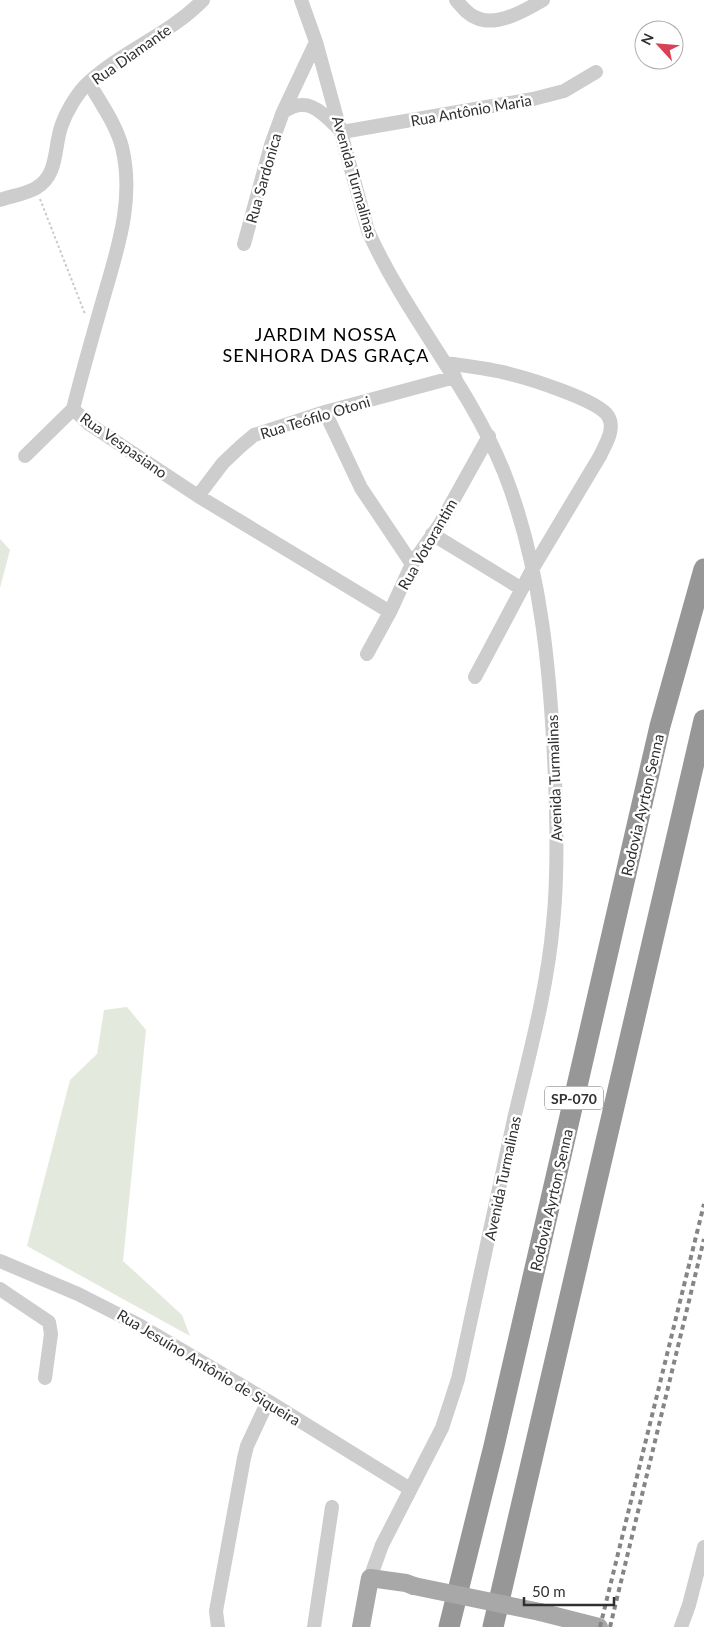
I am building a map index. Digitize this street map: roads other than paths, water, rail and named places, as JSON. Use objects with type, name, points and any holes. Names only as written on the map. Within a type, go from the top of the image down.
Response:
[{"type":"highway","name":"Rodovia Ayrton Senna","points":[[449,1627],[496,1437],[660,726],[704,570]]},
{"type":"highway","name":"SP-070","points":[[493,1627],[704,720]]},
{"type":"main road","points":[[361,1627],[370,1578],[406,1583],[540,1612],[598,1627]]},
{"type":"street","name":"Rua Diamante","points":[[0,200],[35,189],[45,181],[53,165],[61,127],[69,109],[89,82],[177,22],[203,0]]},
{"type":"street","name":"Avenida Turmalinas","points":[[301,0],[316,42],[342,132],[360,206],[372,240],[395,285],[455,377],[489,436],[516,508],[533,568],[553,717],[556,870],[553,925],[537,1022],[458,1378],[442,1428],[382,1545],[370,1578]]},
{"type":"street","points":[[456,0],[465,10],[484,21],[511,16],[543,0]]},
{"type":"street","name":"Rua Sardonica","points":[[244,244],[261,178],[283,112],[316,42]]},
{"type":"street","name":"Rua Antônio Maria","points":[[342,132],[533,99],[564,91],[596,72]]},
{"type":"street","name":"Rua Vespasiano","points":[[89,82],[111,121],[121,144],[126,170],[127,199],[122,230],[73,409],[89,424],[198,496],[390,612]]},
{"type":"street","name":"Rua Sardonica","points":[[283,112],[292,106],[302,104],[311,106],[342,132]]},
{"type":"street","points":[[445,363],[510,374],[576,396],[601,408],[609,417],[611,426],[600,456],[533,568],[476,677]]},
{"type":"street","name":"Rua Teófilo Otoni","points":[[198,496],[223,463],[254,435],[325,412],[455,377]]},
{"type":"street","points":[[26,456],[73,409]]},
{"type":"street","points":[[325,412],[361,488],[412,564]]},
{"type":"street","name":"Rua Votorantim","points":[[367,654],[390,612],[412,564],[440,524],[489,436]]},
{"type":"street","points":[[432,534],[522,589]]},
{"type":"street","name":"Rua Jesuíno Antônio de Siqueira","points":[[0,1261],[113,1311],[268,1401],[410,1489]]},
{"type":"street","points":[[0,1289],[49,1322],[51,1334],[45,1378]]},
{"type":"street","points":[[218,1627],[216,1611],[244,1458],[247,1446],[268,1401]]},
{"type":"street","points":[[314,1627],[332,1507]]},
{"type":"street","points":[[682,1627],[704,1547]]},
{"type":"railway","points":[[600,1627],[704,1204]]},
{"type":"railway","points":[[610,1627],[704,1239]]},
{"type":"district","name":"JARDIM NOSSA SENHORA DAS GRAÇA","points":[[326,344]]}]
